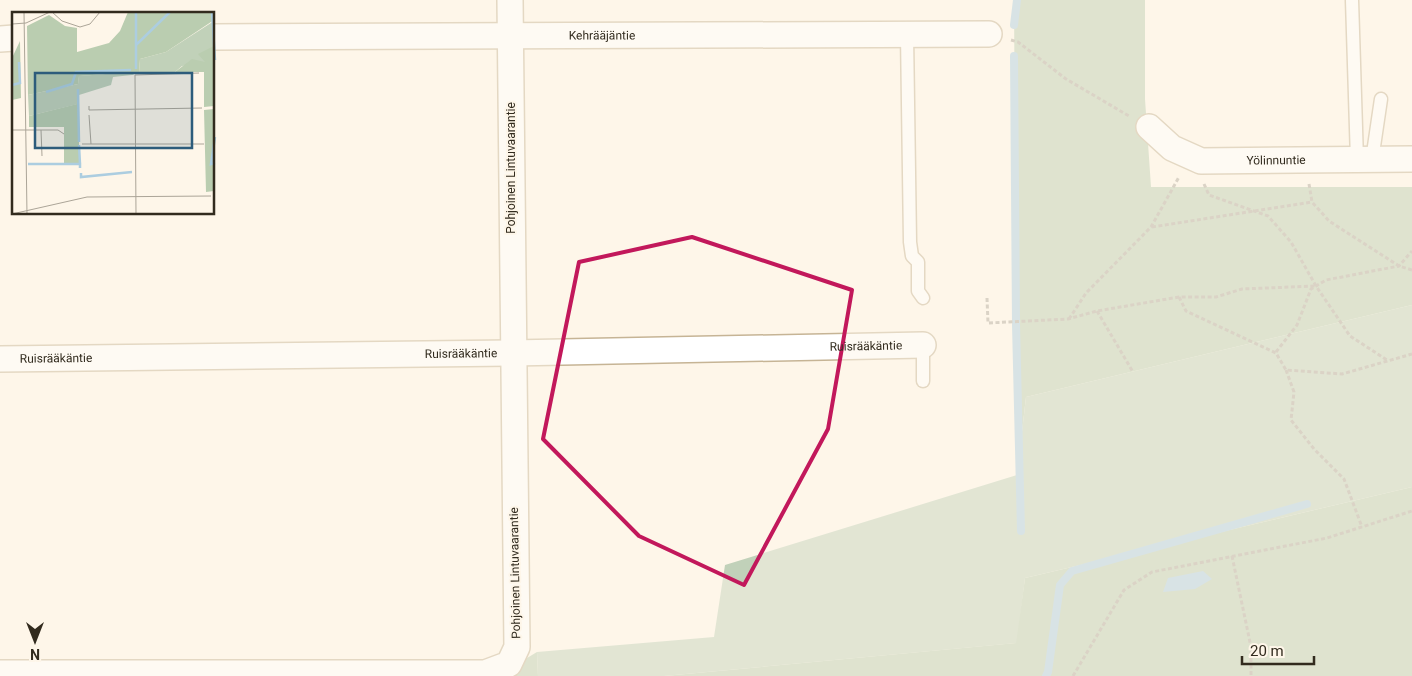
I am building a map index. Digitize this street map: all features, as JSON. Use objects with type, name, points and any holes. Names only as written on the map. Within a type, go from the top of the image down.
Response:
[{"type":"street","name":"Pohjoinen Lintuvaarantie","points":[[0,673],[485,673],[509,664],[516,647],[510,0]]},
{"type":"street","name":"Kehrääjäntie","points":[[215,37],[989,34]]},
{"type":"street","name":"Yölinnuntie","points":[[1149,127],[1172,148],[1201,161],[1412,160]]},
{"type":"street","name":"Ruisrääkäntie","points":[[0,359],[512,353],[923,345]]},
{"type":"lane","points":[[1352,0],[1365,160]]},
{"type":"lane","points":[[906,34],[910,242],[912,256],[918,262],[918,291],[923,298]]},
{"type":"lane","points":[[1365,160],[1381,99]]},
{"type":"lane","points":[[923,345],[923,381]]},
{"type":"path","points":[[989,34],[1018,42],[1066,79],[1149,127]]},
{"type":"path","points":[[1190,156],[1209,195],[1268,216],[1291,242],[1316,286],[1350,336],[1387,360]]},
{"type":"path","points":[[1068,319],[1086,293],[1151,227],[1190,156]]},
{"type":"path","points":[[1308,161],[1312,202],[1329,221],[1399,266],[1412,270]]},
{"type":"path","points":[[1151,227],[1250,210],[1312,202]]},
{"type":"path","points":[[1276,353],[1297,325],[1311,289],[1326,280],[1399,266],[1412,251]]},
{"type":"path","points":[[987,298],[988,323],[1026,322],[1068,319],[1097,311],[1178,297],[1216,298],[1242,289],[1316,286]]},
{"type":"path","points":[[1178,297],[1186,311],[1276,353],[1286,370],[1294,392],[1291,420],[1314,449],[1344,479],[1362,527]]},
{"type":"path","points":[[1097,311],[1134,372]]},
{"type":"path","points":[[1286,370],[1342,374],[1412,354]]},
{"type":"path","points":[[1073,676],[1124,590],[1152,572],[1327,538],[1412,511]]},
{"type":"path","points":[[1232,556],[1251,647],[1251,676]]},
{"type":"highlighted area","points":[[692,237],[852,290],[828,429],[744,585],[639,536],[543,439],[579,262]]},
{"type":"green space","points":[[1014,0],[1145,0],[1145,99],[1151,187],[1412,187],[1412,305],[1026,397],[1017,475]]},
{"type":"green space","points":[[1412,305],[1412,487],[1025,578],[1017,643],[664,676],[538,676],[537,652],[714,637],[725,565],[1017,475],[1026,397]]},
{"type":"green space","points":[[1412,487],[1412,676],[664,676],[1016,643],[1025,578]]},
{"type":"green space","points":[[537,652],[538,676],[497,676]]},
{"type":"water","points":[[1203,571],[1212,579],[1195,589],[1163,592],[1168,578]]},
{"type":"waterway","points":[[1014,25],[1017,0]]},
{"type":"waterway","points":[[1014,56],[1016,325],[1021,531]]},
{"type":"waterway","points":[[1046,676],[1060,585],[1072,571],[1307,504]]}]
